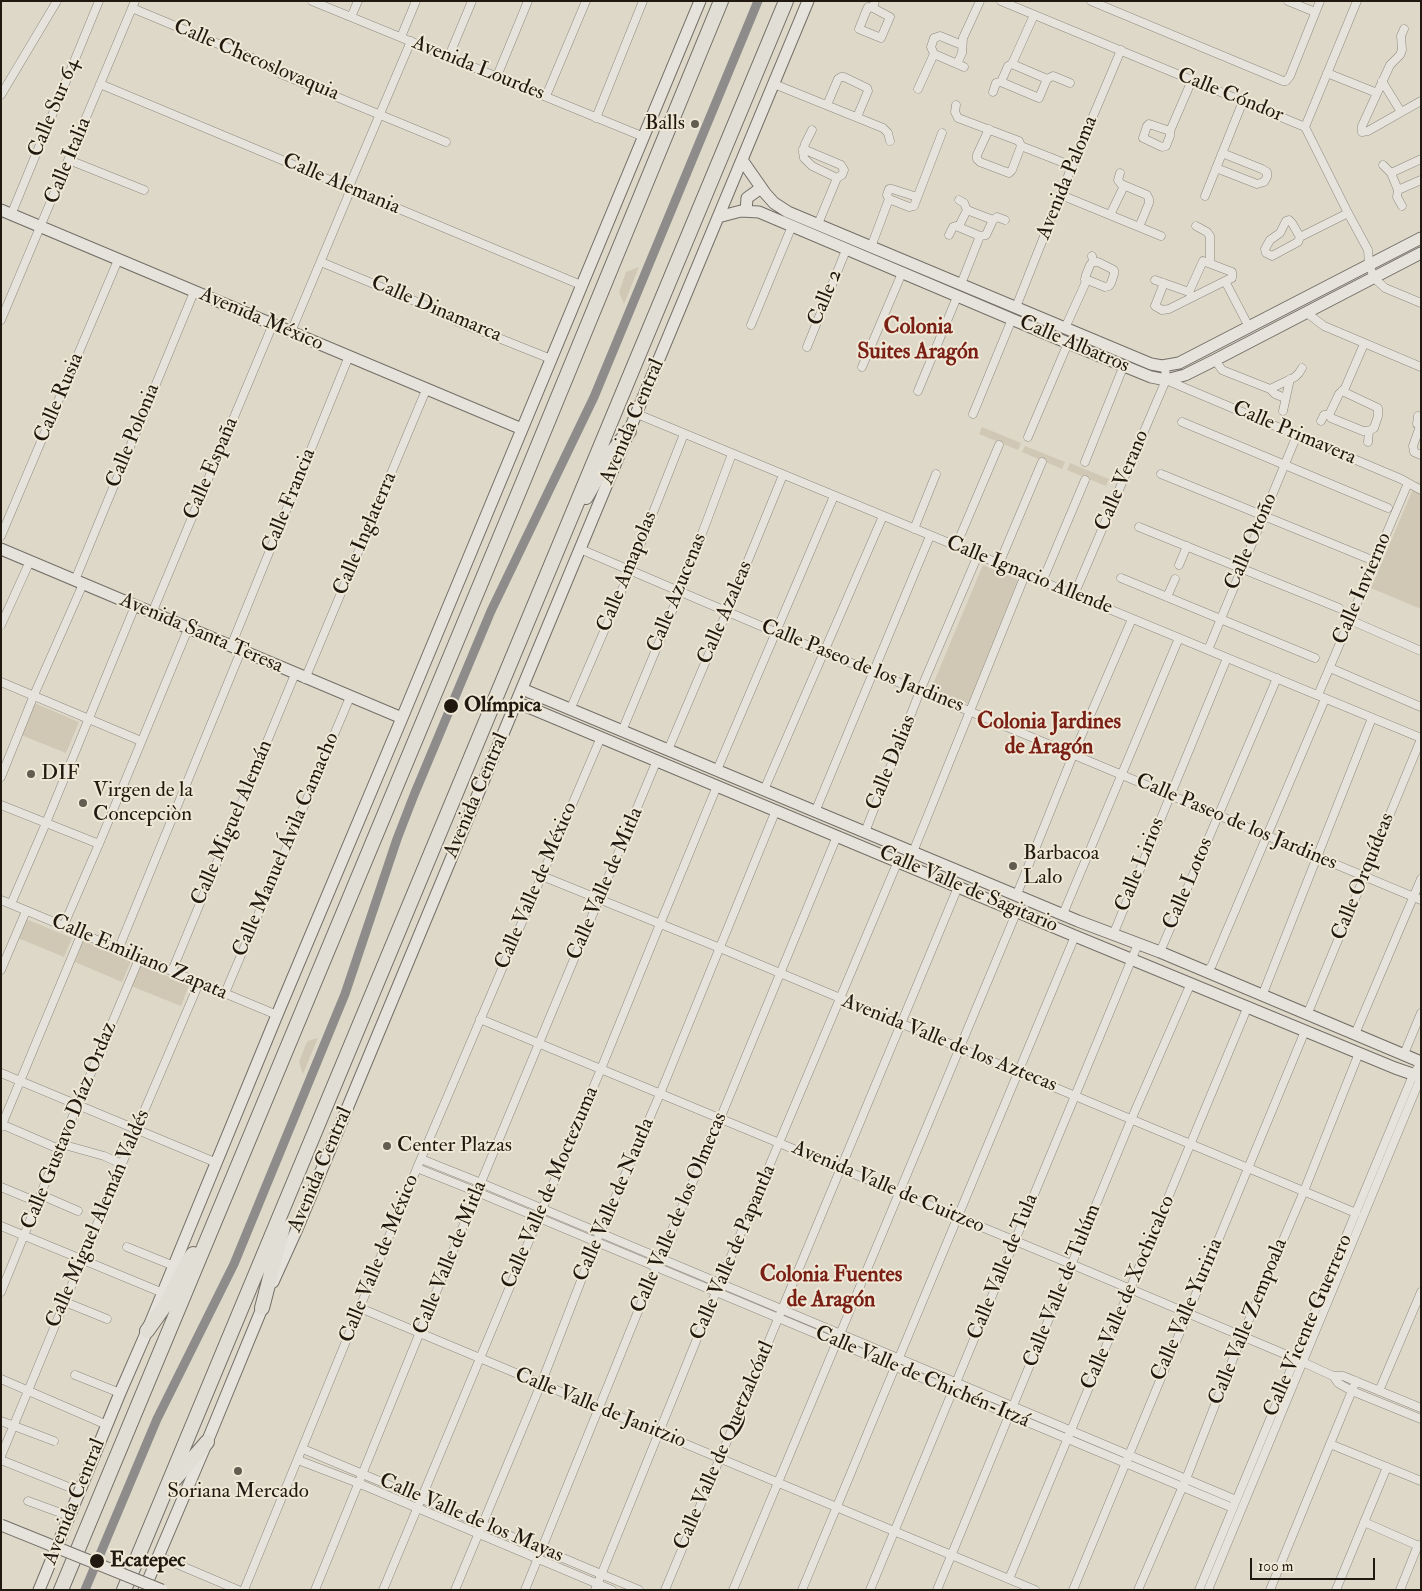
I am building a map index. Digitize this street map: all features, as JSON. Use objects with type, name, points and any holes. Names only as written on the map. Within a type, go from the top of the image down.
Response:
[{"type":"highway","name":"Avenida Central","points":[[61,1590],[523,482],[721,1]]},
{"type":"highway","name":"Avenida Central","points":[[124,1590],[786,1]]},
{"type":"highway","points":[[766,50],[796,1]]},
{"type":"highway","points":[[568,524],[610,455],[629,431]]},
{"type":"highway","points":[[262,1308],[297,1173]]},
{"type":"highway","points":[[147,1331],[164,1307],[187,1263],[210,1232]]},
{"type":"highway","points":[[166,1489],[207,1442]]},
{"type":"street","points":[[1,95],[57,1]]},
{"type":"street","name":"Calle Sur 64","points":[[6,213],[99,1]]},
{"type":"street","name":"Avenida Lourdes","points":[[312,1],[644,137]]},
{"type":"street","points":[[352,17],[358,1]]},
{"type":"street","points":[[401,37],[416,1]]},
{"type":"street","points":[[449,56],[472,1]]},
{"type":"street","points":[[497,76],[528,1]]},
{"type":"street","points":[[546,96],[586,1]]},
{"type":"street","points":[[596,118],[643,1]]},
{"type":"street","name":"Avenida Central","points":[[39,1590],[700,1]]},
{"type":"street","name":"Avenida Central","points":[[144,1590],[297,1229],[808,1]]},
{"type":"street","points":[[934,54],[961,65],[963,38],[980,1]]},
{"type":"street","name":"Calle Cóndor","points":[[1001,1],[1305,127],[1368,250],[1374,278]]},
{"type":"street","points":[[1091,1],[1280,80],[1286,80],[1290,76],[1320,1]]},
{"type":"street","points":[[1288,1],[1315,12]]},
{"type":"street","points":[[1305,127],[1357,1]]},
{"type":"street","points":[[874,4],[890,17],[881,38],[859,29],[867,8],[874,4]]},
{"type":"street","name":"Calle Italia","points":[[1,320],[5,300],[41,227],[133,5]]},
{"type":"street","name":"Calle Checoslovaquia","points":[[133,5],[257,60],[281,74],[446,142]]},
{"type":"street","points":[[1001,82],[1008,66],[1012,64],[1034,15]]},
{"type":"street","points":[[1404,29],[1401,36],[1402,50],[1400,55],[1390,65],[1382,81],[1362,126],[1363,133],[1368,132],[1421,101]]},
{"type":"street","points":[[918,89],[934,54],[931,44],[936,37],[942,37],[962,45]]},
{"type":"street","points":[[291,332],[411,41]]},
{"type":"street","name":"Avenida Paloma","points":[[1016,307],[1121,50]]},
{"type":"street","points":[[1012,64],[1047,79]]},
{"type":"street","points":[[1327,73],[1377,93]]},
{"type":"street","points":[[993,92],[996,83],[1001,82],[1041,102],[1047,79],[1053,76],[1070,84]]},
{"type":"street","points":[[827,105],[840,77],[864,85],[868,91],[857,117]]},
{"type":"street","points":[[1170,131],[1192,80]]},
{"type":"street","points":[[1382,81],[1401,112]]},
{"type":"street","name":"Calle Alemania","points":[[100,84],[581,285]]},
{"type":"street","points":[[774,84],[857,117],[886,131],[890,142]]},
{"type":"street","points":[[1205,196],[1243,101]]},
{"type":"street","points":[[956,105],[955,112],[958,118],[1019,141],[1021,146],[1072,166]]},
{"type":"street","points":[[988,129],[976,154],[976,158],[980,162],[1009,173],[1012,170],[1021,146]]},
{"type":"street","points":[[812,130],[803,149],[804,158],[810,165],[837,178]]},
{"type":"street","points":[[889,199],[911,207],[914,204],[942,133]]},
{"type":"street","points":[[803,149],[844,168],[844,174],[837,178],[818,224]]},
{"type":"street","points":[[1216,168],[1257,184],[1264,182],[1267,177],[1267,172],[1262,168],[1222,153]]},
{"type":"street","points":[[1391,173],[1421,159]]},
{"type":"street","points":[[69,160],[144,190]]},
{"type":"street","name":"Calle Albatros","points":[[742,160],[761,188],[780,207],[801,218],[1152,364],[1165,366]]},
{"type":"street","points":[[1383,165],[1391,173],[1398,190],[1397,197],[1402,206]]},
{"type":"street","points":[[1120,173],[1118,182],[1147,195],[1149,199],[1139,227]]},
{"type":"street","points":[[1398,190],[1421,180]]},
{"type":"street","points":[[1110,215],[1124,186]]},
{"type":"street","points":[[746,211],[747,198],[761,188]]},
{"type":"street","points":[[871,247],[889,199],[887,194],[891,188],[917,197]]},
{"type":"street","points":[[1061,194],[1162,236]]},
{"type":"street","points":[[959,200],[964,203],[967,210],[993,220]]},
{"type":"street","points":[[959,226],[967,210]]},
{"type":"street","name":"Calle Albatros","points":[[718,217],[746,211],[759,212],[1068,343],[1151,377],[1166,380]]},
{"type":"street","name":"Avenida México","points":[[6,213],[522,429]]},
{"type":"street","points":[[1300,237],[1290,220],[1286,221],[1280,233],[1270,240],[1265,249],[1266,253],[1272,256],[1298,242],[1300,237],[1348,213]]},
{"type":"street","points":[[949,235],[953,227],[959,226],[980,236],[986,235],[993,220],[997,217],[1005,220]]},
{"type":"street","points":[[751,325],[792,226]]},
{"type":"street","points":[[1196,226],[1210,236],[1210,263]]},
{"type":"street","points":[[961,284],[980,236]]},
{"type":"street","points":[[1165,366],[1179,363],[1421,238]]},
{"type":"street","name":"Calle 2","points":[[807,346],[846,250]]},
{"type":"street","points":[[1166,380],[1185,375],[1421,253]]},
{"type":"street","points":[[1065,328],[1093,259],[1114,270],[1109,286],[1105,287],[1085,279]]},
{"type":"street","name":"Calle Rusia","points":[[1,536],[118,260]]},
{"type":"street","points":[[1164,283],[1155,304],[1155,307],[1159,309],[1169,309],[1191,294],[1226,281],[1233,276],[1232,272],[1205,261],[1202,262],[1191,294]]},
{"type":"street","name":"Calle Dinamarca","points":[[321,262],[445,313],[456,321],[551,359]]},
{"type":"street","points":[[862,366],[902,273]]},
{"type":"street","points":[[1374,278],[1385,288],[1421,303]]},
{"type":"street","points":[[1154,280],[1191,294]]},
{"type":"street","points":[[1226,281],[1248,327]]},
{"type":"street","name":"Calle Polonia","points":[[1,777],[194,292]]},
{"type":"street","points":[[918,391],[957,297]]},
{"type":"street","points":[[1307,313],[1320,324],[1421,367]]},
{"type":"street","points":[[973,414],[1012,319]]},
{"type":"street","name":"Calle España","points":[[152,613],[273,324]]},
{"type":"street","points":[[1028,437],[1068,343]]},
{"type":"street","points":[[1329,415],[1364,344]]},
{"type":"street","name":"Calle Francia","points":[[236,649],[349,356]]},
{"type":"street","points":[[1215,360],[1222,370],[1270,389],[1275,394],[1285,398]]},
{"type":"street","points":[[1085,462],[1124,365]]},
{"type":"street","name":"Calle Verano","points":[[1074,595],[1166,380],[1165,366]]},
{"type":"street","points":[[1270,389],[1290,379],[1299,373],[1302,368]]},
{"type":"street","points":[[1283,411],[1290,379]]},
{"type":"street","name":"Calle Primavera","points":[[1166,380],[1421,490]]},
{"type":"street","name":"Calle Inglaterra","points":[[300,676],[426,390]]},
{"type":"street","points":[[1329,415],[1331,418],[1363,431],[1369,431],[1374,428],[1378,416],[1378,408],[1342,391]]},
{"type":"street","name":"Calle Ignacio Allende","points":[[637,414],[1421,739]]},
{"type":"street","points":[[1321,421],[1324,415],[1329,415]]},
{"type":"street","points":[[1418,416],[1417,424],[1420,426],[1413,446],[1414,452],[1421,455]]},
{"type":"street","points":[[1182,422],[1388,508]]},
{"type":"street","points":[[1368,442],[1369,431]]},
{"type":"street","name":"Calle Amapolas","points":[[570,710],[630,570],[684,434]]},
{"type":"street","name":"Calle Otoño","points":[[1208,650],[1297,435]]},
{"type":"street","points":[[956,546],[999,445]]},
{"type":"street","name":"Calle Azucenas","points":[[622,731],[680,592],[732,454]]},
{"type":"street","points":[[999,564],[1042,462]]},
{"type":"street","points":[[914,529],[936,474]]},
{"type":"street","points":[[1161,474],[1367,558]]},
{"type":"street","name":"Calle Azaleas","points":[[668,750],[783,475]]},
{"type":"street","points":[[1042,582],[1085,480]]},
{"type":"street","name":"Calle Invierno","points":[[1207,972],[1212,965],[1267,836],[1322,697],[1330,668],[1408,483]]},
{"type":"street","points":[[717,770],[834,496]]},
{"type":"street","points":[[764,790],[883,516]]},
{"type":"street","points":[[1139,527],[1339,608]]},
{"type":"street","points":[[815,812],[930,536]]},
{"type":"street","points":[[1179,565],[1186,546]]},
{"type":"street","name":"Avenida Santa Teresa","points":[[1,549],[402,718]]},
{"type":"street","name":"Calle Paseo de los Jardines","points":[[580,549],[727,612],[1417,898]]},
{"type":"street","name":"Calle Dalias","points":[[865,832],[920,691],[978,555]]},
{"type":"street","points":[[1,625],[30,561]]},
{"type":"street","points":[[913,852],[1025,575]]},
{"type":"street","points":[[1121,578],[1315,658]]},
{"type":"street","points":[[1167,597],[1175,579]]},
{"type":"street","points":[[11,904],[135,606]]},
{"type":"street","points":[[1017,894],[1073,755],[1132,619]]},
{"type":"street","points":[[1350,620],[1421,651]]},
{"type":"street","points":[[63,927],[188,629]]},
{"type":"street","points":[[1063,914],[1179,638]]},
{"type":"street","points":[[118,950],[236,649]]},
{"type":"street","name":"Calle Lirios","points":[[1113,935],[1227,658]]},
{"type":"street","points":[[1330,668],[1421,707]]},
{"type":"street","name":"Calle Miguel Alemán","points":[[172,971],[300,676]]},
{"type":"street","name":"Calle Lotos","points":[[1160,952],[1276,678]]},
{"type":"street","points":[[1,682],[141,741]]},
{"type":"street","name":"Calle Valle de Sagitario","points":[[522,689],[1113,935],[1160,952],[1421,1062]]},
{"type":"street","name":"Calle Manuel Ávila Camacho","points":[[225,993],[350,697]]},
{"type":"street","name":"Calle Valle de Sagitario","points":[[516,702],[1075,936],[1419,1076]]},
{"type":"street","points":[[1262,996],[1372,718]]},
{"type":"street","name":"Calle Valle de México","points":[[244,1590],[417,1168],[601,737]]},
{"type":"street","name":"Calle Orquídeas","points":[[1308,1015],[1421,739]]},
{"type":"street","name":"Calle Valle de Mitla","points":[[315,1590],[481,1183],[657,760]]},
{"type":"street","name":"Calle Valle de Moctezuma","points":[[383,1590],[717,786]]},
{"type":"street","points":[[1,805],[99,844]]},
{"type":"street","name":"Calle Valle de Nautla","points":[[456,1590],[482,1523],[541,1384],[596,1242],[660,1094],[776,810]]},
{"type":"street","name":"Calle Valle de los Olmecas","points":[[525,1590],[656,1267],[781,974],[837,836]]},
{"type":"street","name":"Calle Valle de Papantla","points":[[596,1587],[660,1434],[716,1292],[841,1000],[898,861]]},
{"type":"street","name":"Avenida Valle de los Aztecas","points":[[542,876],[720,948],[1356,1213]]},
{"type":"street","points":[[1355,1034],[1417,898],[1421,879]]},
{"type":"street","name":"Calle Valle de Quetzalcóatl","points":[[665,1590],[958,886]]},
{"type":"street","name":"Calle Emiliano Zapata","points":[[1,900],[81,935],[277,1015]]},
{"type":"street","points":[[1,970],[26,911]]},
{"type":"street","points":[[734,1590],[958,1048],[1017,911]]},
{"type":"street","points":[[81,935],[2,1125],[60,1147],[104,1156],[122,1164]]},
{"type":"street","points":[[802,1590],[1075,936]]},
{"type":"street","name":"Calle Valle de Tula","points":[[870,1590],[1138,944]]},
{"type":"street","name":"Calle Gustavo Díaz Ordaz","points":[[1,1292],[139,959]]},
{"type":"street","name":"Calle Miguel Alemán Valdés","points":[[1,1458],[136,1130],[199,983]]},
{"type":"street","name":"Calle Valle de Tulúm","points":[[937,1590],[1132,1120],[1191,983]]},
{"type":"street","name":"Calle Valle de Xochicalco","points":[[1009,1579],[1248,1006]]},
{"type":"street","points":[[1404,1054],[1421,1013]]},
{"type":"street","name":"Avenida Valle de Cuitzeo","points":[[480,1019],[1187,1312],[1333,1376]]},
{"type":"street","name":"Calle Valle Yuriria","points":[[1073,1590],[1305,1031]]},
{"type":"street","name":"Calle Valle Zempoala","points":[[1138,1590],[1186,1478],[1242,1336],[1304,1191],[1359,1053]]},
{"type":"street","name":"Calle Vicente Guerrero","points":[[1208,1590],[1419,1076],[1421,1062]]},
{"type":"street","points":[[1,1073],[217,1163]]},
{"type":"street","name":"Calle Vicente Guerrero","points":[[1198,1590],[1356,1213],[1419,1076]]},
{"type":"street","name":"Calle Valle de Chichén-Itzá","points":[[421,1159],[542,1208],[1236,1500]]},
{"type":"street","name":"Calle Valle de Chichén-Itzá","points":[[417,1168],[1233,1508]]},
{"type":"street","points":[[1,1187],[78,1211]]},
{"type":"street","points":[[1,1226],[163,1293]]},
{"type":"street","points":[[127,1247],[174,1266]]},
{"type":"street","points":[[1380,1391],[1421,1292]]},
{"type":"street","points":[[65,1302],[107,1319]]},
{"type":"street","name":"Calle Valle de Janitzio","points":[[360,1308],[1035,1590]]},
{"type":"street","points":[[75,1375],[120,1393]]},
{"type":"street","points":[[1333,1376],[1343,1376],[1421,1408]]},
{"type":"street","points":[[1333,1376],[1338,1383],[1352,1391],[1421,1419]]},
{"type":"street","points":[[1,1379],[107,1425]]},
{"type":"street","points":[[1270,1590],[1356,1381]]},
{"type":"street","points":[[1,1421],[54,1442]]},
{"type":"street","points":[[1330,1444],[1421,1481]]},
{"type":"street","name":"Calle Valle de los Mayas","points":[[303,1449],[640,1590]]},
{"type":"street","points":[[1,1458],[66,1486]]},
{"type":"street","name":"Calle Valle de los Mayas","points":[[298,1460],[358,1482],[538,1558],[596,1587],[612,1590]]},
{"type":"street","points":[[1336,1590],[1387,1467]]},
{"type":"street","points":[[28,1501],[69,1516]]},
{"type":"street","points":[[1364,1522],[1419,1546],[1400,1590]]},
{"type":"street","points":[[1,1525],[162,1590]]},
{"type":"street","points":[[158,1556],[238,1590]]},
{"type":"shaded area","points":[[639,267],[624,304],[619,292],[626,272]]},
{"type":"shaded area","points":[[982,427],[1021,443],[1018,450],[979,434]]},
{"type":"shaded area","points":[[1025,446],[1065,462],[1062,469],[1022,452]]},
{"type":"shaded area","points":[[1070,463],[1109,479],[1106,486],[1067,470]]},
{"type":"shaded area","points":[[1416,482],[1421,483],[1421,609],[1371,588]]},
{"type":"shaded area","points":[[983,565],[1018,580],[968,704],[931,689]]},
{"type":"shaded area","points":[[34,703],[79,722],[66,753],[21,735]]},
{"type":"shaded area","points":[[26,919],[72,938],[64,957],[18,938]]},
{"type":"shaded area","points":[[83,941],[131,961],[122,982],[75,962]]},
{"type":"shaded area","points":[[140,965],[189,985],[181,1006],[131,986]]},
{"type":"shaded area","points":[[318,1038],[303,1074],[299,1062],[306,1044],[308,1041]]},
{"type":"transit line","points":[[85,1590],[157,1419],[234,1264],[345,994],[397,839],[414,795],[491,611],[594,397],[758,1]]},
{"type":"place","name":"Balls","points":[[695,124]]},
{"type":"place","name":"Olímpica","points":[[451,706]]},
{"type":"place","name":"DIF","points":[[31,774]]},
{"type":"place","name":"Virgen de la Concepciòn","points":[[83,803]]},
{"type":"place","name":"Barbacoa Lalo","points":[[1013,866]]},
{"type":"place","name":"Center Plazas","points":[[387,1146]]},
{"type":"place","name":"Soriana Mercado","points":[[238,1471]]},
{"type":"place","name":"Ecatepec","points":[[97,1561]]},
{"type":"district","name":"Colonia Suites Aragón","points":[[918,340]]},
{"type":"district","name":"Colonia Jardines de Aragón","points":[[1049,736]]},
{"type":"district","name":"Colonia Fuentes de Aragón","points":[[831,1288]]}]
